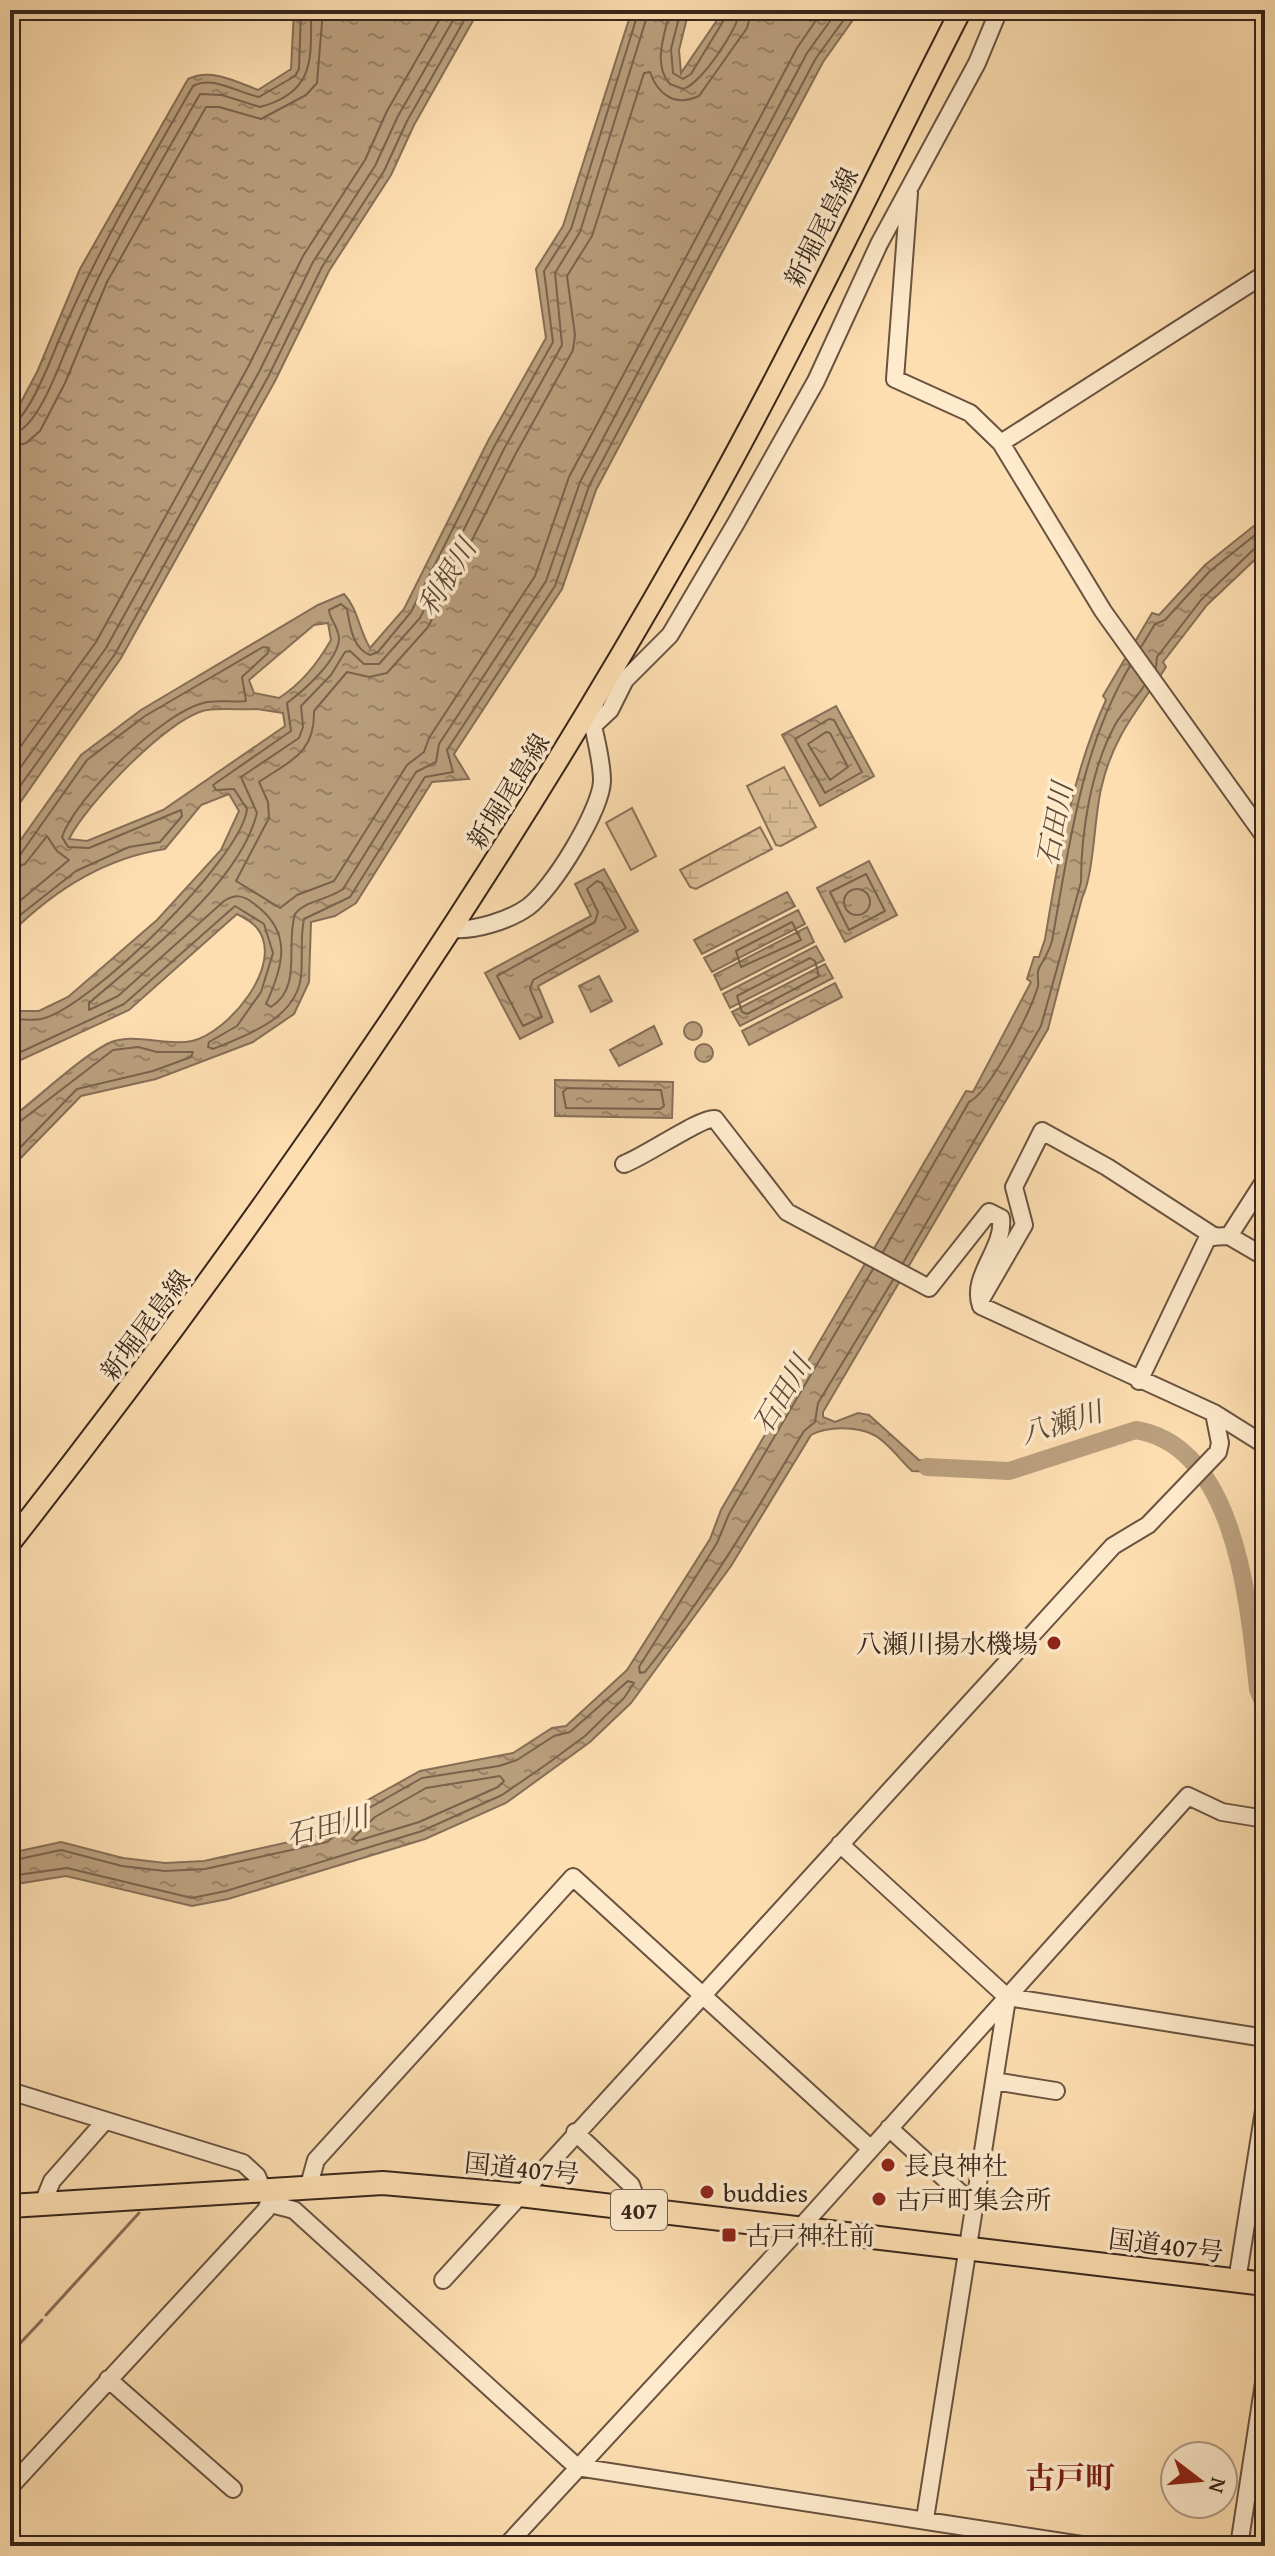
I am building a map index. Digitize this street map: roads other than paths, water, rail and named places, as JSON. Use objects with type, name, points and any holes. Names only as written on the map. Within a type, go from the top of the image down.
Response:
[{"type":"highway","name":"国道407号","points":[[10,2206],[268,2193],[309,2185],[383,2183],[520,2195],[1265,2284]]},
{"type":"main road","name":"新堀尾島線","points":[[10,1543],[262,1210],[453,929],[588,723],[730,464],[961,10]]},
{"type":"street","points":[[453,929],[472,928],[527,907],[561,866],[596,806],[602,783],[588,723],[610,710],[625,680],[670,635],[699,588],[816,381],[879,244],[977,63],[999,10]]},
{"type":"street","points":[[910,191],[895,379],[970,413],[1001,443],[1028,484],[1052,531],[1113,625],[1265,837]]},
{"type":"street","points":[[1001,443],[1265,274]]},
{"type":"street","points":[[624,1164],[663,1146],[703,1119],[715,1119],[787,1212],[861,1249],[917,1283],[932,1287],[977,1222],[989,1212],[995,1213],[1001,1218],[1001,1232],[981,1281],[979,1303],[986,1311],[1214,1413],[1265,1445]]},
{"type":"street","points":[[979,1303],[1021,1233],[1024,1219],[1014,1187],[1042,1131],[1222,1236],[1265,1257]]},
{"type":"street","points":[[1139,1381],[1208,1237],[1222,1236],[1265,1180]]},
{"type":"street","points":[[443,2280],[1113,1546],[1148,1525],[1212,1458],[1220,1443],[1214,1413]]},
{"type":"street","points":[[506,2546],[871,2149],[1188,1796],[1222,1812],[1265,1819]]},
{"type":"street","points":[[840,1844],[1007,1997],[1265,2038]]},
{"type":"street","points":[[309,2185],[316,2160],[573,1877],[871,2149]]},
{"type":"street","points":[[925,2519],[1007,1997]]},
{"type":"street","points":[[994,2081],[1056,2091]]},
{"type":"street","points":[[10,2091],[243,2163],[257,2176],[268,2193],[294,2210],[577,2467],[1088,2546]]},
{"type":"street","points":[[1237,2281],[1265,2104]]},
{"type":"street","points":[[43,2203],[52,2181],[105,2121]]},
{"type":"street","points":[[889,2128],[976,2207]]},
{"type":"street","points":[[575,2132],[631,2185],[640,2210]]},
{"type":"street","points":[[10,2487],[108,2379],[268,2193]]},
{"type":"street","points":[[1239,2546],[1265,2376]]},
{"type":"street","points":[[108,2379],[233,2489]]},
{"type":"water","points":[[294,10],[479,10],[414,125],[391,175],[329,271],[275,381],[121,658],[10,817],[10,423],[38,370],[80,269],[188,79],[214,75],[258,90],[291,69]]},
{"type":"water","name":"利根川","points":[[632,10],[689,10],[679,50],[681,73],[724,10],[860,10],[823,62],[596,490],[562,589],[454,754],[469,779],[432,782],[356,903],[335,916],[311,922],[309,982],[294,1014],[253,1042],[156,1079],[81,1096],[10,1169],[10,1119],[83,1059],[107,1044],[127,1039],[192,1041],[221,1025],[249,995],[259,977],[264,960],[264,943],[257,928],[237,914],[129,1010],[10,1065],[10,1011],[39,1011],[68,997],[157,920],[221,850],[239,811],[229,794],[201,805],[165,849],[121,860],[81,879],[44,904],[10,934],[10,855],[81,755],[141,710],[318,605],[344,594],[370,648],[404,609],[488,441],[546,338],[536,269],[563,226]],"holes":[[[328,623],[331,640],[302,679],[279,698],[254,693],[249,680],[314,625]],[[257,709],[283,713],[285,726],[163,810],[87,841],[69,839],[110,785],[171,728],[207,710]]]},
{"type":"water","points":[[1265,517],[1265,550],[1207,605],[1163,662],[1166,667],[1112,753],[1101,789],[1086,888],[1048,1029],[823,1412],[823,1417],[835,1422],[858,1413],[869,1415],[919,1460],[936,1462],[957,1473],[912,1471],[879,1438],[867,1432],[833,1429],[811,1435],[731,1566],[631,1703],[590,1742],[506,1803],[425,1839],[228,1899],[192,1906],[66,1876],[10,1885],[10,1853],[61,1842],[123,1858],[165,1863],[204,1861],[325,1834],[364,1802],[420,1771],[513,1753],[552,1728],[566,1726],[627,1670],[710,1539],[721,1510],[966,1091],[973,1092],[1031,982],[1027,979],[1034,957],[1039,957],[1045,939],[1075,788],[1106,700],[1103,696],[1152,613],[1159,615],[1205,565]]},
{"type":"water","points":[[836,706],[874,776],[820,806],[782,735]]},
{"type":"water","points":[[869,861],[897,915],[845,942],[817,888]]},
{"type":"water","points":[[604,869],[638,931],[538,986],[553,1022],[520,1039],[485,973],[591,916],[575,884]]},
{"type":"water","points":[[787,892],[795,906],[702,954],[694,940]]},
{"type":"water","points":[[798,910],[805,924],[712,972],[704,958]]},
{"type":"water","points":[[807,927],[814,942],[721,990],[714,975]]},
{"type":"water","points":[[816,946],[824,960],[730,1008],[723,994]]},
{"type":"water","points":[[825,964],[833,978],[740,1026],[732,1012]]},
{"type":"water","points":[[599,976],[612,1001],[591,1012],[579,986]]},
{"type":"water","points":[[835,983],[842,997],[749,1045],[742,1031]]},
{"type":"water","points":[[689,1022],[697,1022],[702,1031],[700,1038],[689,1040],[684,1035],[684,1027]]},
{"type":"water","points":[[654,1026],[662,1044],[619,1066],[610,1050]]},
{"type":"water","points":[[704,1044],[713,1053],[704,1062],[695,1053]]},
{"type":"water","points":[[555,1080],[673,1082],[672,1118],[555,1116]]},
{"type":"waterway","name":"八瀬川","points":[[927,1467],[1009,1471],[1136,1430],[1170,1443],[1197,1466],[1217,1498],[1232,1536],[1249,1617],[1258,1689],[1265,1707]]},
{"type":"waterway","points":[[46,2315],[139,2213]]},
{"type":"waterway","points":[[10,2354],[42,2320]]},
{"type":"place","name":"八瀬川揚水機場","points":[[1054,1643]]},
{"type":"place","name":"長良神社","points":[[888,2165]]},
{"type":"place","name":"buddies","points":[[707,2192]]},
{"type":"place","name":"古戸町集会所","points":[[879,2199]]},
{"type":"place","name":"古戸神社前","points":[[729,2235]]},
{"type":"district","name":"古戸町","points":[[1070,2477]]},
{"type":"water label","name":"石田川","points":[[1054,824]]},
{"type":"water label","name":"石田川","points":[[781,1394]]},
{"type":"water label","name":"石田川","points":[[327,1825]]}]
